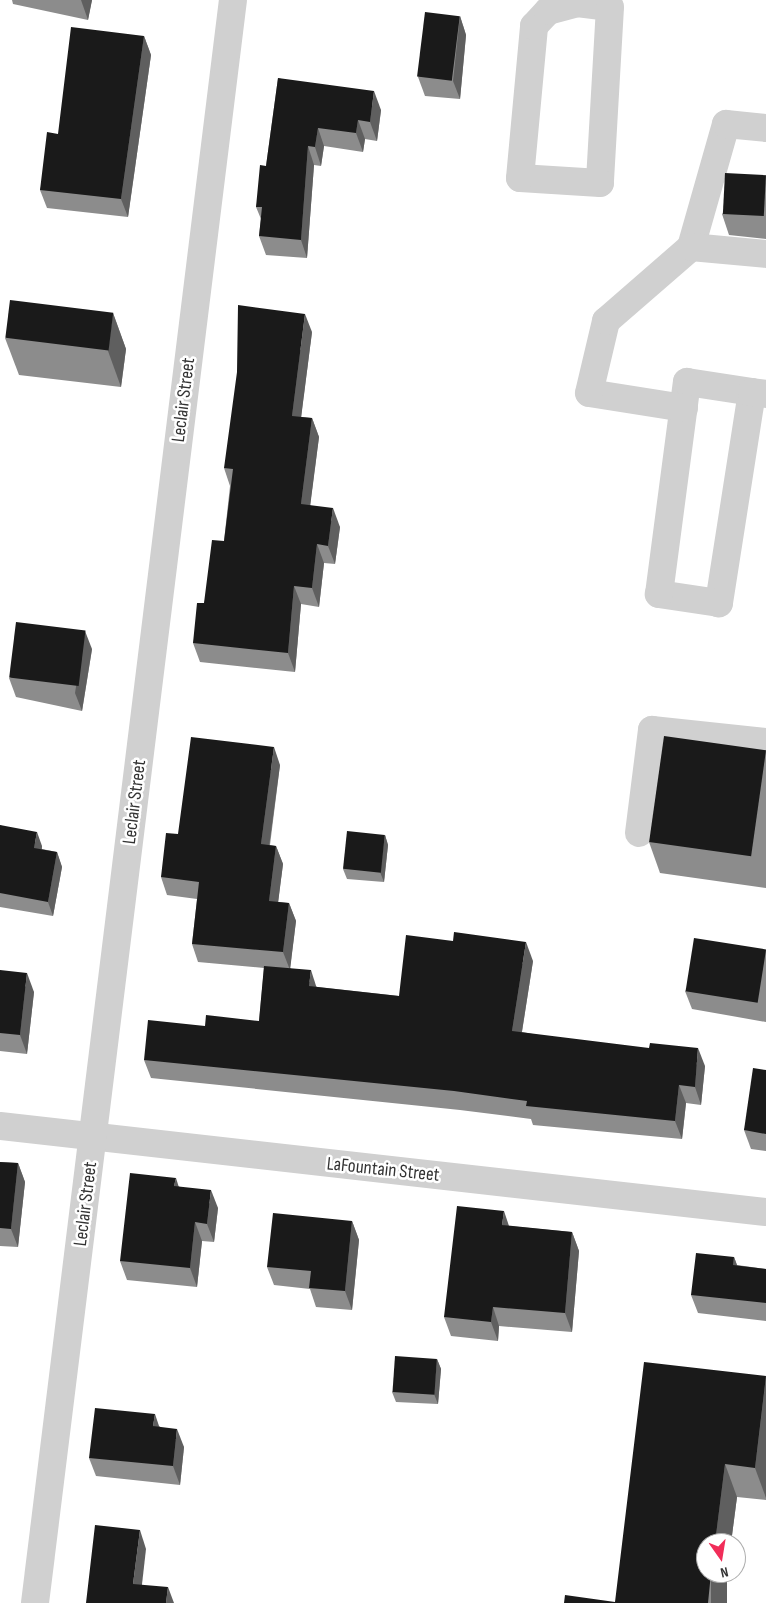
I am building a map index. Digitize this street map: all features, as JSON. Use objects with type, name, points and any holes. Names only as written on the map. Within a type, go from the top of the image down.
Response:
[{"type":"street","name":"Leclair Street","points":[[35,1603],[94,1138],[233,0]]},
{"type":"street","points":[[577,1],[610,7],[600,183],[520,178],[534,26],[548,11],[577,1]]},
{"type":"street","points":[[684,408],[589,393],[606,321],[691,248],[726,124],[766,128]]},
{"type":"street","points":[[691,248],[766,254]]},
{"type":"street","points":[[688,382],[759,393],[719,603],[659,594],[688,382]]},
{"type":"street","points":[[639,833],[652,730],[766,742]]},
{"type":"street","name":"LaFountain Street","points":[[0,1126],[766,1212]]},
{"type":"building","points":[[425,12],[460,16],[452,81],[417,77]]},
{"type":"building","points":[[71,27],[144,36],[121,199],[40,190],[47,132],[58,134]]},
{"type":"building","points":[[278,78],[374,91],[370,122],[358,120],[356,133],[318,128],[315,147],[308,146],[301,240],[259,236],[262,207],[256,207],[260,165],[266,166]]},
{"type":"building","points":[[725,173],[766,175],[764,216],[723,214]]},
{"type":"building","points":[[10,300],[113,313],[109,350],[5,338]]},
{"type":"building","points":[[238,305],[305,314],[292,416],[312,418],[301,504],[333,508],[328,546],[317,544],[312,588],[294,586],[288,653],[193,643],[197,603],[204,603],[212,540],[224,541],[233,469],[224,468],[237,372]]},
{"type":"building","points":[[16,622],[85,631],[79,686],[9,678]]},
{"type":"building","points":[[664,736],[766,750],[751,856],[649,842]]},
{"type":"building","points":[[191,737],[274,747],[261,844],[276,846],[269,901],[289,903],[283,952],[192,944],[199,882],[161,877],[166,833],[178,834]]},
{"type":"building","points":[[0,825],[37,832],[34,848],[57,852],[48,902],[0,893]]},
{"type":"building","points":[[347,831],[385,835],[381,873],[343,869]]},
{"type":"building","points":[[454,932],[526,942],[512,1031],[649,1048],[650,1043],[698,1048],[695,1087],[679,1085],[675,1121],[526,1106],[527,1101],[454,1091],[144,1060],[148,1020],[205,1026],[206,1015],[259,1021],[264,966],[311,970],[309,986],[399,996],[406,935],[453,941]]},
{"type":"building","points":[[694,938],[766,949],[758,1003],[686,991]]},
{"type":"building","points":[[0,970],[27,973],[20,1035],[0,1033]]},
{"type":"building","points":[[753,1068],[766,1070],[766,1134],[744,1130]]},
{"type":"building","points":[[0,1162],[18,1163],[11,1229],[0,1228]]},
{"type":"building","points":[[130,1173],[176,1178],[174,1186],[211,1190],[207,1224],[195,1222],[190,1268],[120,1261]]},
{"type":"building","points":[[457,1206],[504,1211],[502,1225],[572,1232],[565,1313],[493,1307],[491,1322],[444,1317]]},
{"type":"building","points":[[273,1213],[352,1221],[345,1291],[309,1288],[311,1271],[267,1267]]},
{"type":"building","points":[[696,1253],[734,1257],[733,1265],[766,1269],[766,1303],[691,1295]]},
{"type":"building","points":[[395,1356],[437,1359],[434,1395],[392,1392]]},
{"type":"building","points":[[644,1362],[766,1376],[755,1468],[725,1464],[716,1533],[696,1533],[696,1583],[710,1583],[708,1603],[564,1603],[565,1595],[615,1602]]},
{"type":"building","points":[[95,1408],[155,1414],[153,1426],[177,1429],[173,1466],[89,1458]]},
{"type":"building","points":[[95,1525],[140,1530],[133,1584],[168,1587],[166,1603],[86,1603]]}]
